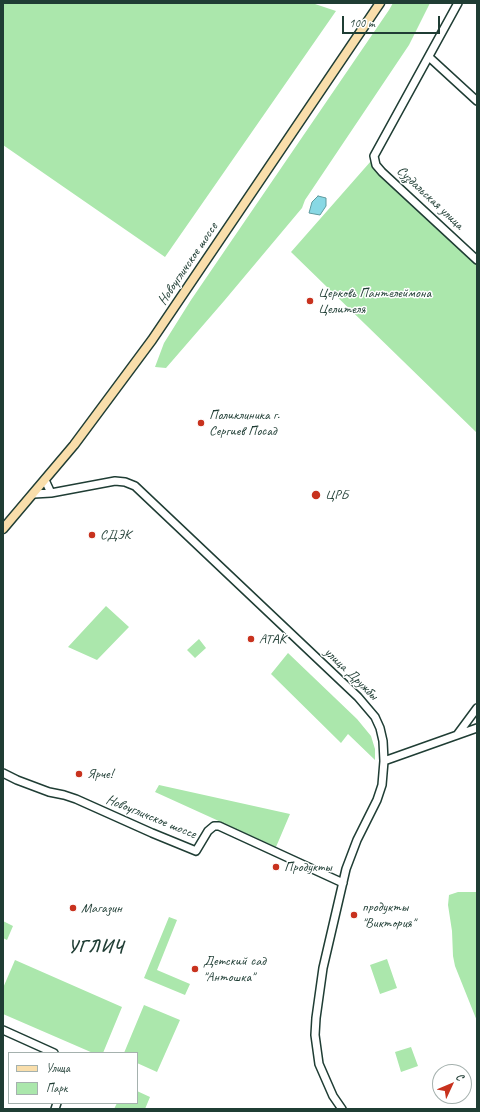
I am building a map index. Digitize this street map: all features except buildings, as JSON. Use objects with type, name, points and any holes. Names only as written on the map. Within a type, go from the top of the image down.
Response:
[{"type":"main road","name":"Новоугличское шоссе","points":[[3,530],[34,494],[106,403],[165,322],[380,3]]},
{"type":"street","points":[[458,3],[429,56],[477,101]]},
{"type":"street","name":"Суздальская улица","points":[[429,56],[374,156],[376,165],[477,260]]},
{"type":"street","points":[[45,480],[51,493]]},
{"type":"street","name":"улица Дружбы","points":[[34,494],[51,493],[114,481],[125,482],[135,486],[369,708],[375,717],[380,728],[383,741],[384,761],[380,791],[351,854],[343,883],[318,997],[315,1035],[319,1064],[333,1096],[342,1109]]},
{"type":"street","points":[[455,737],[477,708]]},
{"type":"street","points":[[384,761],[477,728]]},
{"type":"street","name":"Новоугличское шоссе","points":[[3,773],[49,792],[76,799],[196,851],[208,831],[214,826],[219,826],[343,883]]},
{"type":"street","points":[[3,1030],[52,1052]]},
{"type":"green space","points":[[3,3],[312,3],[336,11],[165,257],[3,145]]},
{"type":"green space","points":[[393,3],[430,3],[409,45],[305,200],[302,208],[166,368],[155,367],[164,343],[191,300]]},
{"type":"green space","points":[[371,161],[477,260],[477,433],[291,252]]},
{"type":"green space","points":[[106,606],[129,627],[97,660],[68,647]]},
{"type":"green space","points":[[199,639],[206,648],[195,658],[187,650]]},
{"type":"green space","points":[[288,653],[357,719],[371,736],[375,749],[375,760],[348,734],[341,743],[271,674]]},
{"type":"green space","points":[[159,785],[290,814],[276,847],[155,792]]},
{"type":"green space","points":[[458,892],[477,892],[477,1021],[455,966],[453,956],[452,931],[448,905],[449,895]]},
{"type":"green space","points":[[169,917],[177,920],[157,970],[190,984],[185,995],[144,978]]},
{"type":"green space","points":[[3,921],[13,926],[7,940],[3,938]]},
{"type":"green space","points":[[387,959],[397,988],[380,994],[370,965]]},
{"type":"green space","points":[[15,960],[122,1007],[103,1052],[91,1052],[3,1014],[3,988]]},
{"type":"green space","points":[[144,1005],[180,1020],[157,1072],[138,1063],[138,1052],[124,1052]]},
{"type":"green space","points":[[411,1047],[418,1066],[401,1072],[395,1052]]},
{"type":"green space","points":[[138,1091],[150,1097],[145,1109],[114,1109],[116,1104],[138,1104]]},
{"type":"water","points":[[318,196],[326,198],[326,206],[320,215],[309,213],[312,202]]},
{"type":"place","name":"Церковь Пантелеймона Целителя","points":[[310,301]]},
{"type":"place","name":"Поликлиника г. Сергиев Посад","points":[[201,423]]},
{"type":"place","name":"ЦРБ","points":[[316,495]]},
{"type":"place","name":"СДЭК","points":[[92,535]]},
{"type":"place","name":"АТАК","points":[[251,639]]},
{"type":"place","name":"Ярче!","points":[[79,774]]},
{"type":"place","name":"Продукты","points":[[276,867]]},
{"type":"place","name":"Магазин","points":[[73,908]]},
{"type":"place","name":"продукты \"Виктория\"","points":[[354,915]]},
{"type":"place","name":"Детский сад \"Антошка\"","points":[[195,969]]},
{"type":"district","name":"УГЛИЧ","points":[[96,947]]}]
